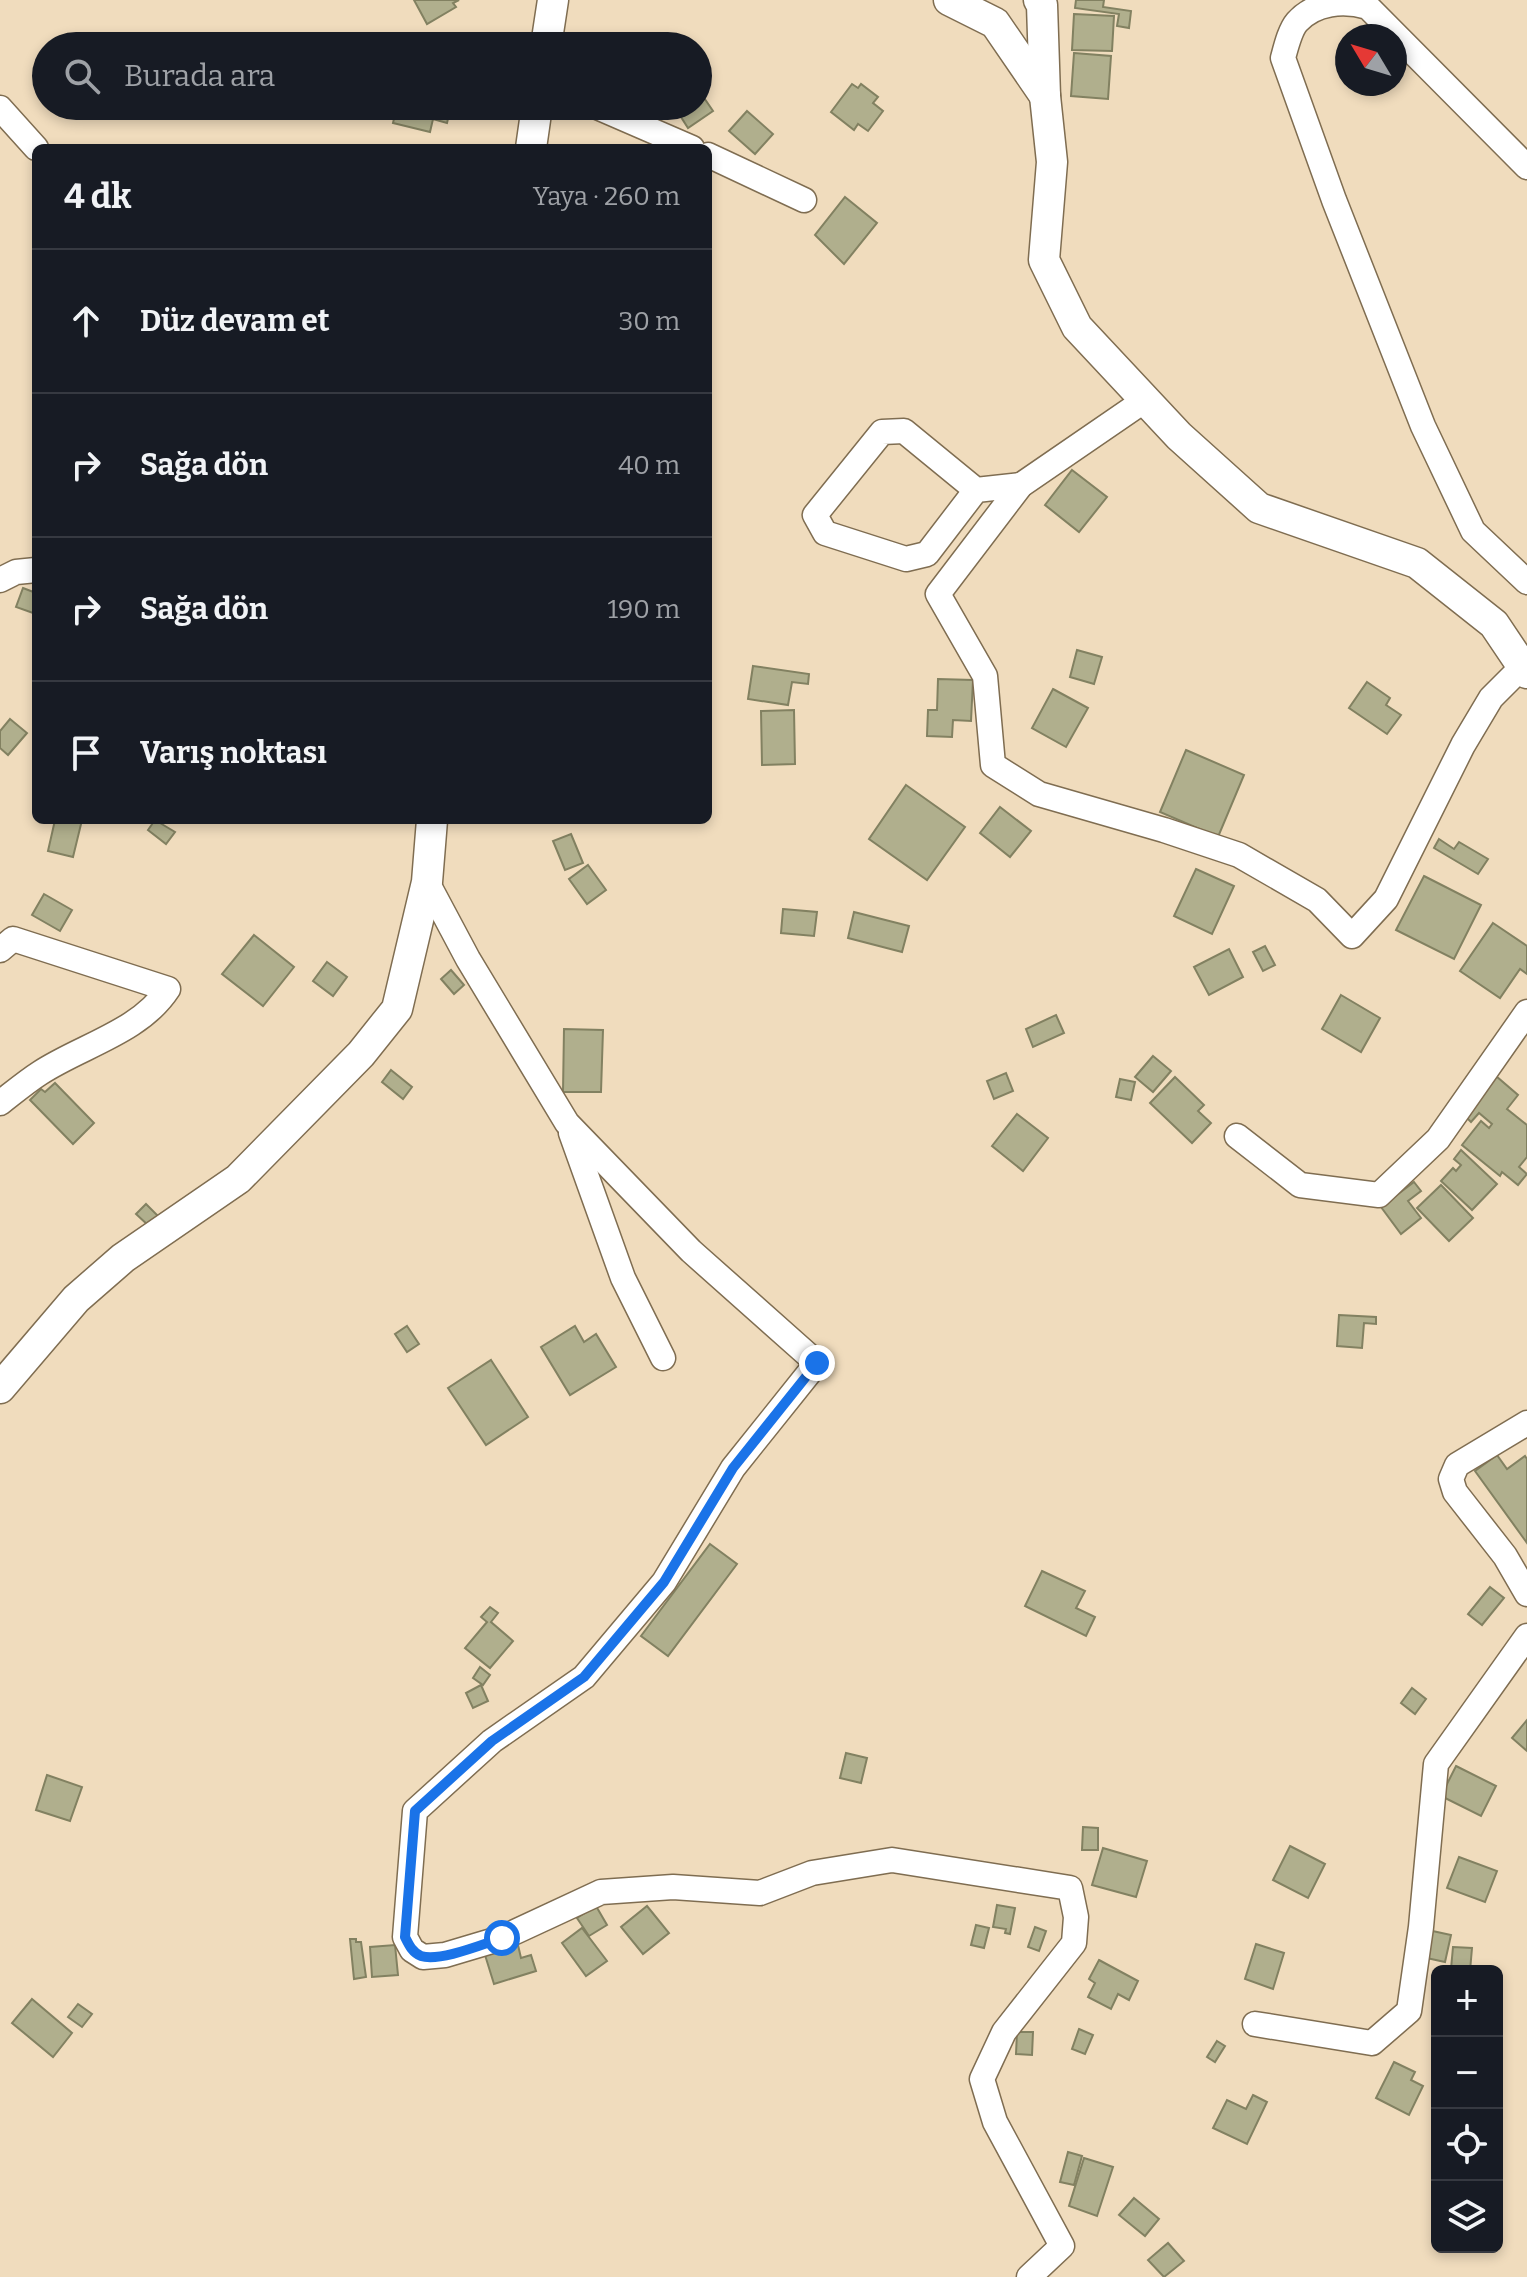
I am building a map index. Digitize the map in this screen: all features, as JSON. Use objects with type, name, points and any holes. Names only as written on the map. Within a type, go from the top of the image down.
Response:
[{"type":"street","points":[[548,32],[553,0]]},
{"type":"street","points":[[949,0],[995,23],[1045,96]]},
{"type":"street","points":[[1039,0],[1042,5],[1045,96],[1052,162],[1044,260],[1077,327],[1179,436],[1259,508],[1417,563],[1494,624],[1526,667],[1491,698],[1463,745],[1386,899],[1352,936],[1317,900],[1239,855],[1039,794],[993,765],[985,676],[938,594],[1021,485],[1145,400]]},
{"type":"street","points":[[1527,167],[1368,7],[1351,2],[1325,4],[1296,22],[1283,58],[1334,200],[1423,426],[1473,531],[1527,582]]},
{"type":"street","points":[[0,108],[32,144]]},
{"type":"street","points":[[532,144],[535,120]]},
{"type":"street","points":[[627,120],[683,144]]},
{"type":"street","points":[[712,157],[804,200]]},
{"type":"street","points":[[976,490],[927,554],[906,559],[825,533],[815,515],[882,432],[904,431],[976,490],[1021,485]]},
{"type":"street","points":[[0,580],[16,572],[32,570]]},
{"type":"street","points":[[0,1388],[76,1299],[123,1258],[238,1179],[361,1054],[397,1009],[427,882],[431,824]]},
{"type":"street","points":[[427,882],[468,959],[567,1123],[623,1278],[663,1358]]},
{"type":"street","points":[[0,950],[13,939],[168,989],[157,1006],[141,1018],[40,1073],[0,1103]]},
{"type":"street","points":[[1237,1136],[1300,1185],[1379,1195],[1438,1139],[1527,1012]]},
{"type":"street","points":[[567,1123],[691,1251],[817,1363],[733,1468],[664,1582],[584,1677],[492,1741],[415,1811],[405,1937],[412,1950],[423,1957],[445,1955],[502,1938],[601,1892],[673,1887],[760,1893],[812,1873],[892,1860],[1070,1888],[1076,1917],[1074,1943],[1004,2032],[982,2079],[995,2122],[1062,2246],[1029,2277]]},
{"type":"street","points":[[1527,1423],[1457,1465],[1451,1479],[1455,1492],[1505,1556],[1527,1594]]},
{"type":"street","points":[[1255,2024],[1372,2043],[1409,2011],[1421,1927],[1436,1764],[1527,1636]]},
{"type":"building","points":[[414,0],[459,0],[453,3],[456,7],[427,24]]},
{"type":"building","points":[[1076,0],[1104,0],[1103,7],[1131,11],[1129,28],[1117,26],[1119,14],[1075,8]]},
{"type":"building","points":[[1074,14],[1114,16],[1112,51],[1072,50]]},
{"type":"building","points":[[1074,53],[1111,56],[1108,99],[1071,96]]},
{"type":"building","points":[[852,84],[858,88],[861,84],[878,97],[873,103],[883,111],[868,131],[858,124],[854,130],[831,112]]},
{"type":"building","points":[[747,111],[773,134],[755,154],[729,131]]},
{"type":"building","points":[[394,120],[433,120],[430,132],[393,123]]},
{"type":"building","points":[[683,120],[700,120],[688,128]]},
{"type":"building","points":[[845,197],[877,223],[844,264],[815,235]]},
{"type":"building","points":[[1072,470],[1107,497],[1079,532],[1045,505]]},
{"type":"building","points":[[23,588],[32,591],[32,613],[16,607]]},
{"type":"building","points":[[1077,650],[1102,657],[1094,684],[1070,677]]},
{"type":"building","points":[[753,666],[809,674],[808,684],[792,682],[788,705],[748,699]]},
{"type":"building","points":[[938,679],[973,680],[971,721],[953,720],[952,737],[927,736],[928,710],[937,710]]},
{"type":"building","points":[[1367,682],[1390,698],[1386,705],[1401,715],[1387,734],[1349,708]]},
{"type":"building","points":[[1053,689],[1088,708],[1066,747],[1032,728]]},
{"type":"building","points":[[794,710],[795,764],[762,765],[761,711]]},
{"type":"building","points":[[10,719],[27,733],[8,755],[0,748],[0,731]]},
{"type":"building","points":[[1186,750],[1244,775],[1218,837],[1160,812]]},
{"type":"building","points":[[906,785],[965,827],[927,880],[869,839]]},
{"type":"building","points":[[1000,807],[1031,831],[1010,857],[980,833]]},
{"type":"building","points":[[54,824],[81,824],[73,857],[48,851]]},
{"type":"building","points":[[152,824],[162,824],[175,832],[166,844],[148,830]]},
{"type":"building","points":[[571,834],[583,863],[565,870],[553,841]]},
{"type":"building","points":[[1439,839],[1454,849],[1459,842],[1488,859],[1478,874],[1434,848]]},
{"type":"building","points":[[588,865],[606,890],[587,904],[569,879]]},
{"type":"building","points":[[1196,869],[1234,886],[1212,934],[1174,916]]},
{"type":"building","points":[[1424,876],[1481,905],[1454,959],[1396,930]]},
{"type":"building","points":[[44,894],[72,910],[60,931],[32,915]]},
{"type":"building","points":[[783,909],[817,912],[814,936],[781,933]]},
{"type":"building","points":[[854,912],[909,926],[902,952],[848,938]]},
{"type":"building","points":[[1493,923],[1527,946],[1527,974],[1520,969],[1500,998],[1460,971]]},
{"type":"building","points":[[254,935],[294,967],[263,1006],[222,974]]},
{"type":"building","points":[[1265,946],[1275,965],[1263,971],[1253,952]]},
{"type":"building","points":[[1229,949],[1243,977],[1209,995],[1194,967]]},
{"type":"building","points":[[327,962],[347,977],[333,996],[313,981]]},
{"type":"building","points":[[451,970],[464,985],[454,994],[441,979]]},
{"type":"building","points":[[1341,995],[1380,1018],[1361,1052],[1322,1029]]},
{"type":"building","points":[[1056,1015],[1064,1033],[1033,1047],[1026,1029]]},
{"type":"building","points":[[564,1029],[603,1030],[601,1092],[563,1092]]},
{"type":"building","points":[[1153,1056],[1171,1071],[1153,1092],[1135,1077]]},
{"type":"building","points":[[391,1070],[412,1087],[403,1099],[382,1082]]},
{"type":"building","points":[[1006,1073],[1013,1091],[994,1099],[987,1081]]},
{"type":"building","points":[[1496,1076],[1518,1095],[1507,1109],[1527,1125],[1527,1157],[1519,1167],[1527,1174],[1518,1185],[1502,1172],[1500,1176],[1462,1145],[1481,1121],[1489,1128],[1492,1124],[1479,1113],[1471,1122],[1464,1115]]},
{"type":"building","points":[[1175,1077],[1204,1105],[1198,1111],[1211,1123],[1192,1143],[1150,1103]]},
{"type":"building","points":[[1120,1079],[1135,1082],[1131,1100],[1116,1097]]},
{"type":"building","points":[[55,1083],[94,1123],[73,1144],[30,1100],[41,1089],[45,1092]]},
{"type":"building","points":[[1017,1114],[1048,1138],[1023,1171],[992,1146]]},
{"type":"building","points":[[1461,1150],[1497,1184],[1472,1210],[1441,1181],[1453,1168],[1456,1171],[1461,1165],[1454,1159]]},
{"type":"building","points":[[1414,1182],[1421,1191],[1408,1201],[1421,1218],[1401,1234],[1381,1207]]},
{"type":"building","points":[[1441,1185],[1473,1218],[1449,1241],[1417,1208]]},
{"type":"building","points":[[146,1204],[158,1216],[149,1226],[136,1214]]},
{"type":"building","points":[[1339,1315],[1376,1317],[1376,1324],[1364,1323],[1362,1348],[1337,1346]]},
{"type":"building","points":[[407,1326],[419,1344],[407,1352],[395,1334]]},
{"type":"building","points":[[575,1326],[584,1342],[596,1334],[616,1367],[570,1395],[541,1347]]},
{"type":"building","points":[[491,1360],[528,1417],[486,1445],[448,1388]]},
{"type":"building","points":[[1497,1455],[1507,1469],[1525,1456],[1527,1459],[1527,1543],[1475,1471]]},
{"type":"building","points":[[710,1544],[737,1564],[668,1656],[641,1636]]},
{"type":"building","points":[[1042,1571],[1085,1591],[1076,1608],[1095,1617],[1086,1636],[1025,1606]]},
{"type":"building","points":[[1490,1587],[1504,1598],[1482,1625],[1468,1614]]},
{"type":"building","points":[[490,1607],[498,1613],[491,1622],[513,1641],[490,1668],[465,1648],[487,1622],[481,1617]]},
{"type":"building","points":[[480,1667],[490,1675],[483,1685],[473,1678]]},
{"type":"building","points":[[481,1685],[488,1701],[473,1708],[466,1693]]},
{"type":"building","points":[[1412,1688],[1426,1699],[1415,1714],[1401,1703]]},
{"type":"building","points":[[1527,1720],[1527,1751],[1512,1738]]},
{"type":"building","points":[[846,1753],[867,1758],[861,1783],[840,1778]]},
{"type":"building","points":[[1456,1766],[1496,1786],[1481,1816],[1441,1796]]},
{"type":"building","points":[[47,1775],[82,1787],[70,1821],[36,1810]]},
{"type":"building","points":[[1083,1827],[1098,1828],[1098,1850],[1082,1850]]},
{"type":"building","points":[[1290,1846],[1325,1864],[1308,1898],[1273,1880]]},
{"type":"building","points":[[1103,1848],[1147,1861],[1136,1897],[1092,1885]]},
{"type":"building","points":[[1459,1857],[1497,1871],[1485,1902],[1447,1888]]},
{"type":"building","points":[[997,1905],[1015,1908],[1010,1934],[1005,1933],[1006,1929],[993,1927]]},
{"type":"building","points":[[596,1906],[607,1925],[589,1936],[577,1918]]},
{"type":"building","points":[[647,1906],[669,1933],[643,1954],[621,1927]]},
{"type":"building","points":[[976,1925],[989,1928],[984,1948],[971,1945]]},
{"type":"building","points":[[1035,1927],[1046,1931],[1039,1951],[1028,1947]]},
{"type":"building","points":[[582,1928],[607,1961],[586,1976],[562,1943]]},
{"type":"building","points":[[1428,1930],[1451,1935],[1445,1962],[1422,1957]]},
{"type":"building","points":[[350,1939],[361,1942],[366,1977],[354,1979]]},
{"type":"building","points":[[1256,1944],[1284,1953],[1273,1989],[1245,1979]]},
{"type":"building","points":[[395,1945],[398,1975],[372,1977],[370,1947]]},
{"type":"building","points":[[518,1945],[521,1958],[531,1955],[536,1971],[494,1984],[485,1955]]},
{"type":"building","points":[[1453,1947],[1472,1948],[1471,1965],[1451,1965]]},
{"type":"building","points":[[1099,1960],[1138,1981],[1129,2000],[1118,1994],[1111,2009],[1088,1997],[1095,1983],[1089,1979]]},
{"type":"building","points":[[32,1999],[72,2033],[53,2057],[12,2023]]},
{"type":"building","points":[[78,2004],[92,2014],[82,2027],[68,2017]]},
{"type":"building","points":[[1079,2029],[1093,2035],[1085,2054],[1072,2049]]},
{"type":"building","points":[[1017,2032],[1033,2032],[1032,2055],[1016,2054]]},
{"type":"building","points":[[1217,2041],[1225,2046],[1215,2062],[1207,2057]]},
{"type":"building","points":[[1394,2062],[1415,2072],[1411,2080],[1423,2086],[1409,2115],[1376,2098]]},
{"type":"building","points":[[1253,2095],[1267,2102],[1247,2144],[1213,2128],[1227,2100],[1246,2109]]},
{"type":"building","points":[[1068,2152],[1082,2156],[1074,2185],[1060,2182]]},
{"type":"building","points":[[1084,2158],[1113,2167],[1097,2216],[1069,2206]]},
{"type":"building","points":[[1134,2198],[1159,2219],[1145,2236],[1119,2215]]},
{"type":"building","points":[[1168,2243],[1184,2261],[1164,2277],[1148,2260]]},
{"type":"route","points":[[502,1938],[445,1955],[423,1957],[412,1950],[405,1937],[415,1811],[492,1741],[584,1677],[664,1582],[733,1468],[817,1363]]}]
